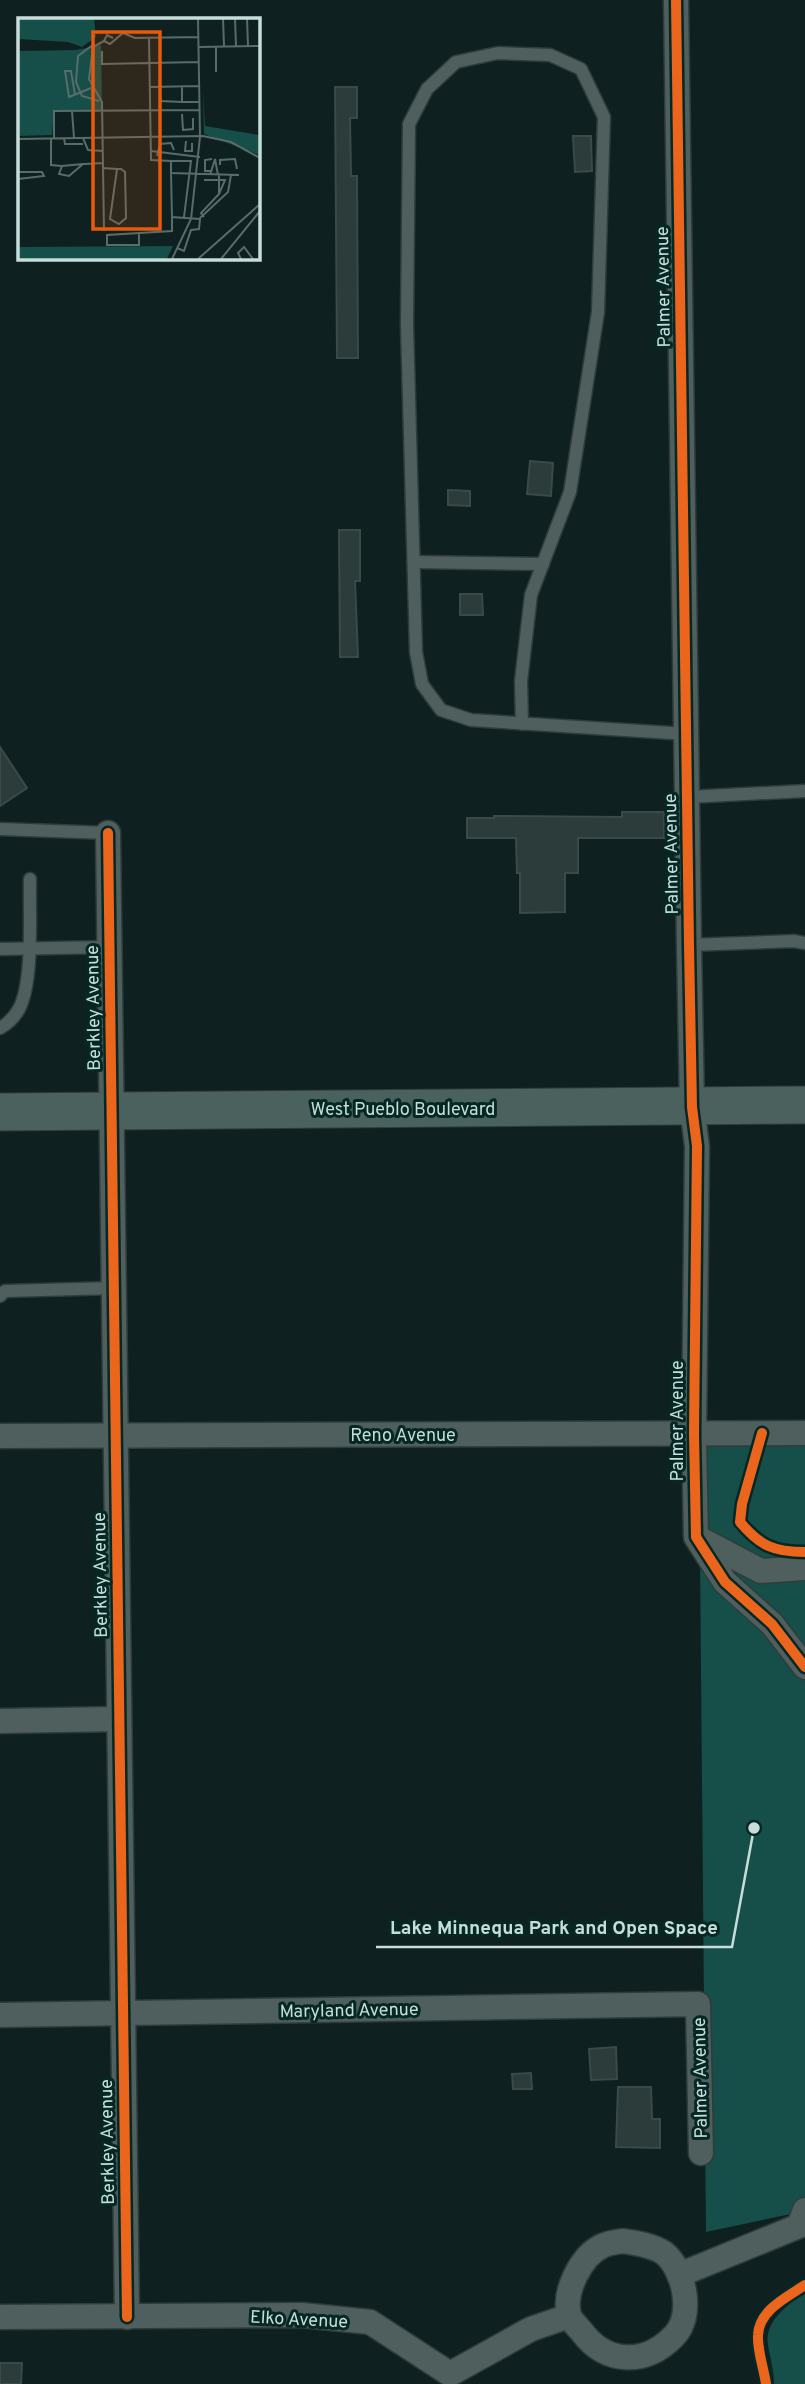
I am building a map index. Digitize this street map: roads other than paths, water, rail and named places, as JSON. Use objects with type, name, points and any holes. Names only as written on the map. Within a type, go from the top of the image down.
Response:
[{"type":"main road","name":"West Pueblo Boulevard","points":[[0,1112],[805,1105]]},
{"type":"street","name":"Palmer Avenue","points":[[676,0],[689,945],[692,1107],[697,1146],[694,1434],[696,1537]]},
{"type":"street","name":"Berkley Avenue","points":[[108,832],[127,2318]]},
{"type":"street","name":"Reno Avenue","points":[[0,1436],[805,1433]]},
{"type":"street","points":[[696,1537],[761,1571],[805,1568]]},
{"type":"street","points":[[696,1537],[725,1582],[772,1624],[805,1667]]},
{"type":"street","points":[[0,1721],[119,1719]]},
{"type":"street","name":"Palmer Avenue","points":[[698,2004],[701,2153]]},
{"type":"street","name":"Maryland Avenue","points":[[0,2015],[698,2004]]},
{"type":"street","points":[[681,2282],[799,2226],[805,2210]]},
{"type":"street","points":[[681,2282],[805,2234]]},
{"type":"street","points":[[623,2241],[646,2245],[663,2253],[681,2282],[682,2321],[676,2335],[659,2348],[637,2357],[609,2356],[589,2342],[569,2316],[568,2295],[575,2276],[584,2262],[601,2246],[623,2241]]},
{"type":"street","name":"Elko Avenue","points":[[0,2317],[302,2315],[370,2322],[447,2379],[531,2329],[569,2316]]},
{"type":"lane","points":[[522,724],[521,681],[531,595],[570,492],[598,312],[604,117],[581,69],[550,55],[498,53],[456,62],[427,89],[410,124],[407,325],[416,652],[422,684],[441,710],[471,720],[522,724],[687,734]]},
{"type":"lane","points":[[414,562],[543,564]]},
{"type":"lane","points":[[688,797],[805,790]]},
{"type":"lane","points":[[0,829],[108,832]]},
{"type":"lane","points":[[0,1028],[11,1021],[20,1007],[25,990],[29,949],[30,879]]},
{"type":"lane","points":[[689,945],[783,941],[805,943]]},
{"type":"lane","points":[[0,949],[110,947]]},
{"type":"lane","points":[[2,1290],[114,1288]]},
{"type":"place","name":"Lake Minnequa Park and Open Space","points":[[754,1828]]}]
